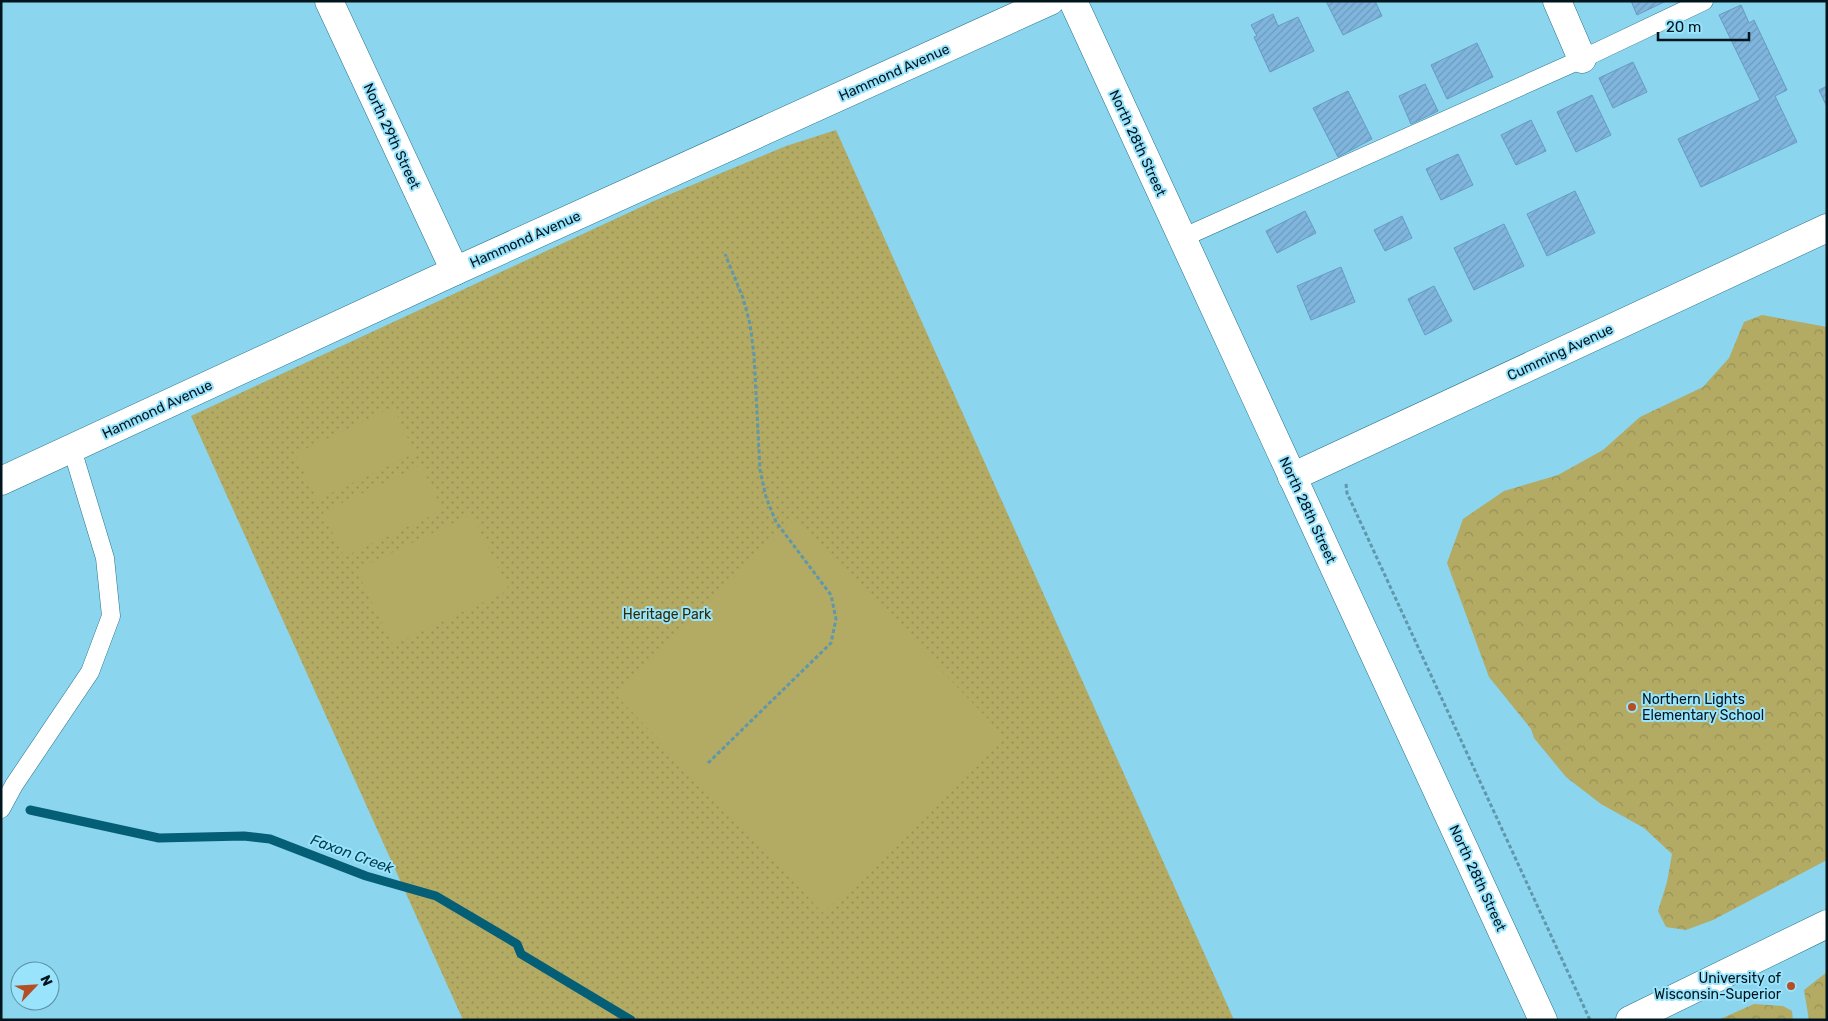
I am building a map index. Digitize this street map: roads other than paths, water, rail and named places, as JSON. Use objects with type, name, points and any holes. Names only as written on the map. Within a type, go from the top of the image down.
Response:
[{"type":"street","name":"North 29th Street","points":[[329,1],[455,271]]},
{"type":"street","name":"Hammond Avenue","points":[[1,481],[455,271],[1050,1]]},
{"type":"street","name":"North 28th Street","points":[[1073,1],[1543,1020]]},
{"type":"street","points":[[1557,1],[1582,59]]},
{"type":"street","name":"Cumming Avenue","points":[[1292,476],[1827,228]]},
{"type":"street","points":[[1630,1020],[1827,924]]},
{"type":"lane","points":[[1182,238],[1582,59],[1704,1]]},
{"type":"lane","points":[[1,809],[14,785],[90,672],[111,616],[105,558],[72,449]]},
{"type":"waterway","name":"Faxon Creek","points":[[30,810],[159,838],[244,836],[270,839],[366,876],[436,896],[517,944],[521,954],[631,1020]]},
{"type":"place","name":"Northern Lights Elementary School","points":[[1632,707]]},
{"type":"place","name":"University of Wisconsin-Superior","points":[[1791,986]]},
{"type":"park label","name":"Heritage Park","points":[[667,614]]}]
